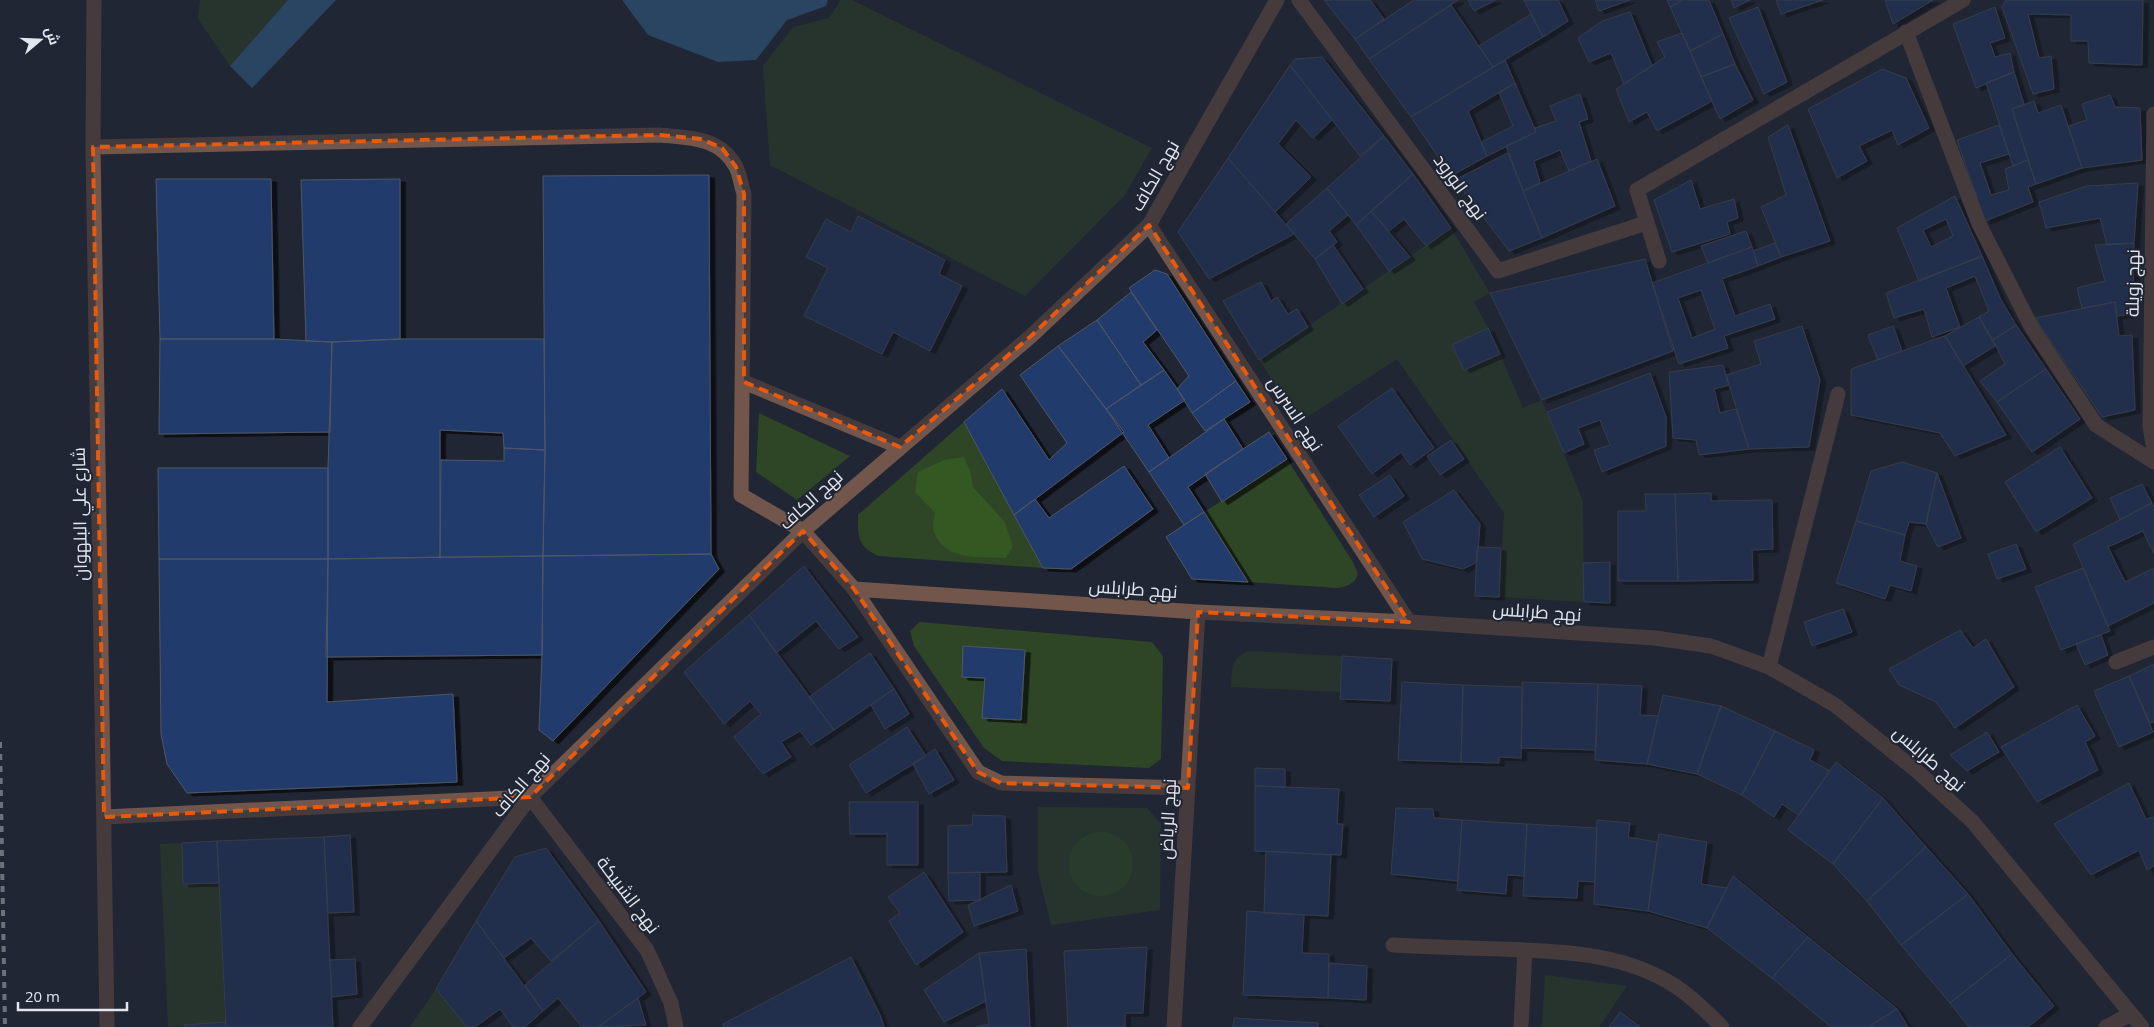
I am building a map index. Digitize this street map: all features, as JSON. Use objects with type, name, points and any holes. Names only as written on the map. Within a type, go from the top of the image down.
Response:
[{"type":"street","name":"شارع علي البلهوان","points":[[94,0],[92,146],[107,1027]]},
{"type":"street","name":"نهج الكاف","points":[[360,1027],[530,797],[802,532],[1031,336],[1149,225],[1278,0]]},
{"type":"street","name":"نهج الورود","points":[[1298,0],[1498,271],[1646,223]]},
{"type":"street","points":[[1659,261],[1637,190],[1963,0]]},
{"type":"street","points":[[1906,32],[1978,224],[2032,328],[2096,426],[2154,462]]},
{"type":"street","name":"نهج زويلة","points":[[2154,114],[2150,426],[2154,451]]},
{"type":"street","points":[[92,146],[660,135],[701,139],[722,148],[736,167],[744,194],[744,382],[741,496],[802,532],[854,589],[978,772],[1001,783],[1188,788]]},
{"type":"street","name":"نهج السرس","points":[[1149,225],[1409,622]]},
{"type":"street","points":[[744,382],[900,447]]},
{"type":"street","points":[[1769,667],[1838,394]]},
{"type":"street","name":"نهج طرابلس","points":[[854,589],[1198,612],[1409,622],[1655,638],[1711,646],[1769,667],[1835,705],[1918,772],[1972,821],[2142,1027]]},
{"type":"street","name":"نهج الرياض","points":[[1174,1027],[1198,612]]},
{"type":"street","points":[[2116,662],[2154,647]]},
{"type":"street","points":[[104,817],[530,797]]},
{"type":"street","name":"نهج الشبيكة","points":[[530,797],[647,950],[671,1004],[676,1027]]},
{"type":"street","points":[[1393,945],[1525,950],[1599,956],[1634,966],[1667,981],[1697,1002],[1722,1027]]},
{"type":"street","points":[[1521,1027],[1525,950]]},
{"type":"street","points":[[2106,1027],[2131,1014]]},
{"type":"highlighted area","points":[[660,135],[701,139],[722,148],[736,167],[744,194],[744,382],[900,447],[1031,336],[1149,225],[1409,622],[1198,612],[1188,788],[1001,783],[978,772],[854,589],[803,531],[530,797],[104,817],[93,147]]},
{"type":"green space","points":[[200,0],[288,0],[230,66],[198,19]]},
{"type":"green space","points":[[841,0],[852,0],[1152,148],[1125,195],[1025,296],[770,165],[763,66],[793,27],[829,18]]},
{"type":"green space","points":[[1451,228],[1490,293],[1474,302],[1488,328],[1452,345],[1464,370],[1500,354],[1523,408],[1542,400],[1583,501],[1584,602],[1499,597],[1504,513],[1397,359],[1301,421],[1259,360]]},
{"type":"green space","points":[[759,413],[850,456],[797,500],[756,472]]},
{"type":"green space","points":[[964,422],[1043,568],[878,556],[862,544],[858,529],[858,515]]},
{"type":"green space","points":[[964,457],[970,471],[973,487],[1004,521],[1013,546],[1006,558],[964,556],[946,548],[934,532],[935,513],[915,492],[918,472],[944,460]]},
{"type":"green space","points":[[1287,459],[1353,562],[1358,574],[1350,584],[1338,588],[1248,582],[1204,512]]},
{"type":"green space","points":[[919,622],[1152,642],[1163,656],[1161,759],[1149,768],[1002,761],[984,748],[914,646],[910,631]]},
{"type":"green space","points":[[1250,651],[1342,656],[1340,692],[1231,687],[1232,669],[1236,660],[1239,656]]},
{"type":"green space","points":[[1038,807],[1147,808],[1161,824],[1160,910],[1051,925],[1038,872]]},
{"type":"green space","points":[[1101,832],[1113,834],[1124,841],[1131,852],[1133,864],[1131,876],[1124,887],[1113,894],[1101,896],[1089,894],[1078,887],[1071,876],[1069,864],[1071,852],[1078,841],[1089,834]]},
{"type":"green space","points":[[182,843],[184,884],[219,883],[225,1022],[168,1027],[160,844]]},
{"type":"green space","points":[[1545,975],[1627,986],[1599,1027],[1542,1027]]},
{"type":"green space","points":[[436,989],[467,1027],[410,1027]]},
{"type":"water","points":[[288,0],[336,0],[252,88],[230,66]]},
{"type":"water","points":[[622,0],[828,0],[826,6],[787,20],[756,60],[718,62],[648,35]]},
{"type":"building","points":[[1324,0],[1370,0],[1384,19],[1355,39]]},
{"type":"building","points":[[1414,0],[1458,0],[1369,59],[1355,39]]},
{"type":"building","points":[[1468,0],[1496,0],[1474,11]]},
{"type":"building","points":[[1524,0],[1558,0],[1568,21],[1543,37]]},
{"type":"building","points":[[1595,0],[1630,0],[1599,11]]},
{"type":"building","points":[[1667,0],[1683,0],[1670,7]]},
{"type":"building","points":[[1683,0],[1709,0],[1723,34],[1690,51],[1670,7]]},
{"type":"building","points":[[1731,0],[1750,0],[1734,8]]},
{"type":"building","points":[[1776,0],[1823,0],[1781,14]]},
{"type":"building","points":[[1885,0],[1933,0],[1893,24]]},
{"type":"building","points":[[2006,0],[2143,0],[2142,65],[2089,63],[2088,41],[2071,41],[2071,15],[2028,14],[2039,58],[2051,56],[2054,89],[2033,94],[2002,7]]},
{"type":"building","points":[[1451,5],[1493,67],[1411,117],[1369,59]]},
{"type":"building","points":[[1758,7],[1787,82],[1764,94],[1729,18]]},
{"type":"building","points":[[1995,7],[2005,38],[1990,43],[1995,57],[2010,53],[2014,72],[1976,88],[1953,24]]},
{"type":"building","points":[[1630,12],[1652,66],[1624,84],[1611,53],[1589,62],[1578,38],[1602,21]]},
{"type":"building","points":[[1531,14],[1543,37],[1493,67],[1479,46]]},
{"type":"building","points":[[1682,33],[1712,101],[1657,131],[1647,112],[1629,122],[1616,89],[1665,57],[1657,42]]},
{"type":"building","points":[[1723,34],[1735,64],[1701,77],[1690,51]]},
{"type":"building","points":[[1322,57],[1384,136],[1360,156],[1290,65],[1295,59]]},
{"type":"building","points":[[1505,60],[1515,83],[1468,111],[1487,156],[1451,176],[1411,117]]},
{"type":"building","points":[[1735,64],[1753,100],[1720,119],[1701,77]]},
{"type":"building","points":[[1290,65],[1332,120],[1313,138],[1296,120],[1278,144],[1311,177],[1275,212],[1228,158]]},
{"type":"building","points":[[1882,69],[1906,78],[1929,128],[1898,145],[1892,130],[1859,146],[1867,161],[1837,178],[1808,109]]},
{"type":"building","points":[[2014,72],[2024,104],[2012,109],[2028,160],[2013,166],[1986,83]]},
{"type":"building","points":[[1515,83],[1536,132],[1487,156],[1481,142],[1513,126],[1499,93]]},
{"type":"building","points":[[1580,94],[1588,119],[1579,122],[1591,161],[1569,171],[1560,150],[1534,161],[1540,183],[1523,191],[1506,146],[1536,132],[1535,128],[1556,121],[1550,106]]},
{"type":"building","points":[[2110,95],[2115,107],[2140,108],[2142,160],[2082,168],[2068,126],[2087,120],[2082,104]]},
{"type":"building","points":[[2034,101],[2038,113],[2061,105],[2082,168],[2036,184],[2012,109]]},
{"type":"building","points":[[1788,125],[1830,241],[1781,257],[1761,207],[1786,195],[1768,137]]},
{"type":"building","points":[[1999,125],[2009,154],[1980,163],[1991,195],[2009,190],[2005,169],[2028,160],[2036,184],[2028,187],[2033,202],[1985,221],[1957,140]]},
{"type":"building","points":[[1384,136],[1413,174],[1356,225],[1327,188]]},
{"type":"building","points":[[1508,153],[1542,238],[1509,251],[1455,180]]},
{"type":"building","points":[[1228,158],[1294,234],[1209,279],[1178,232]]},
{"type":"building","points":[[1597,159],[1615,206],[1542,238],[1523,191]]},
{"type":"building","points":[[1413,174],[1451,228],[1426,246],[1404,219],[1389,231],[1371,211]]},
{"type":"building","points":[[709,175],[711,554],[543,556],[545,450],[543,176]]},
{"type":"building","points":[[156,179],[271,179],[274,339],[160,339]]},
{"type":"building","points":[[400,179],[400,339],[332,342],[306,341],[301,180]]},
{"type":"building","points":[[1691,180],[1700,209],[1734,199],[1738,218],[1727,222],[1730,234],[1672,252],[1654,200]]},
{"type":"building","points":[[2138,183],[2134,243],[2107,245],[2100,218],[2046,228],[2039,202],[2087,186]]},
{"type":"building","points":[[1327,188],[1348,215],[1329,231],[1337,242],[1315,259],[1286,224]]},
{"type":"building","points":[[1955,196],[1982,256],[1919,281],[1897,228]],"holes":[[[1946,219],[1953,236],[1931,247],[1923,230]]]},
{"type":"building","points":[[1371,211],[1410,257],[1389,271],[1356,225]]},
{"type":"building","points":[[858,216],[945,260],[939,274],[962,286],[930,351],[893,332],[882,354],[804,316],[828,268],[806,257],[826,219],[851,232]]},
{"type":"building","points":[[1746,231],[1752,247],[1708,263],[1701,246]]},
{"type":"building","points":[[1775,243],[1781,257],[1758,266],[1753,251]]},
{"type":"building","points":[[2134,243],[2133,314],[2117,316],[2115,302],[2082,308],[2077,288],[2105,281],[2095,245]]},
{"type":"building","points":[[1333,245],[1363,289],[1342,304],[1315,259]]},
{"type":"building","points":[[1752,247],[1758,266],[1722,279],[1735,316],[1770,304],[1775,319],[1724,336],[1728,348],[1679,364],[1652,283]],"holes":[[[1701,290],[1715,329],[1692,338],[1678,298]]]},
{"type":"building","points":[[1982,256],[2001,300],[2016,325],[1993,340],[1979,317],[1989,311],[1975,276],[1946,288],[1960,327],[1932,337],[1924,309],[1894,318],[1886,293]]},
{"type":"building","points":[[1645,259],[1673,351],[1542,400],[1490,293]]},
{"type":"building","points":[[1155,270],[1167,274],[1236,381],[1192,413],[1177,389],[1189,376],[1129,288]]},
{"type":"building","points":[[1261,282],[1271,301],[1277,297],[1288,314],[1297,309],[1308,327],[1259,360],[1223,301]]},
{"type":"building","points":[[1131,292],[1157,330],[1143,342],[1164,370],[1141,385],[1097,320]]},
{"type":"building","points":[[2115,302],[2119,336],[2132,335],[2135,410],[2102,417],[2035,318]]},
{"type":"building","points":[[1979,317],[1995,346],[1963,366],[1945,336]]},
{"type":"building","points":[[1097,320],[1141,385],[1106,409],[1058,346]]},
{"type":"building","points":[[2016,325],[2046,369],[1997,402],[1980,381],[2005,364],[1993,340]]},
{"type":"building","points":[[1802,326],[1820,380],[1809,447],[1749,449],[1726,375],[1761,364],[1754,341]]},
{"type":"building","points":[[1893,326],[1902,351],[1878,360],[1868,335]]},
{"type":"building","points":[[1488,328],[1500,354],[1464,370],[1452,345]]},
{"type":"building","points":[[1945,336],[2006,435],[1955,456],[1940,433],[1851,415],[1851,369]]},
{"type":"building","points":[[160,339],[274,339],[332,342],[330,432],[159,434]]},
{"type":"building","points":[[400,339],[544,339],[545,450],[504,448],[503,433],[440,430],[440,557],[328,559],[328,468],[332,342]]},
{"type":"building","points":[[1058,346],[1124,432],[1014,515],[964,422],[1002,389],[1049,460],[1067,443],[1020,375]]},
{"type":"building","points":[[1723,365],[1729,385],[1714,389],[1720,413],[1736,409],[1749,449],[1699,455],[1696,440],[1673,438],[1669,372]]},
{"type":"building","points":[[2046,369],[2080,419],[2032,452],[1997,402]]},
{"type":"building","points":[[1164,370],[1185,400],[1148,425],[1169,458],[1149,472],[1106,409]]},
{"type":"building","points":[[1650,373],[1666,417],[1666,446],[1602,472],[1594,450],[1610,445],[1600,420],[1578,428],[1584,444],[1564,453],[1547,412]]},
{"type":"building","points":[[1236,381],[1250,402],[1205,431],[1192,413]]},
{"type":"building","points":[[1392,388],[1434,448],[1410,465],[1401,452],[1372,474],[1338,426]]},
{"type":"building","points":[[1224,419],[1243,449],[1188,487],[1204,512],[1184,525],[1149,472]]},
{"type":"building","points":[[1269,432],[1287,459],[1222,502],[1205,474]]},
{"type":"building","points":[[1451,440],[1464,459],[1440,475],[1427,456]]},
{"type":"building","points":[[2060,447],[2092,498],[2036,532],[2005,482]]},
{"type":"building","points":[[504,448],[545,450],[543,556],[440,557],[441,460],[504,461]]},
{"type":"building","points":[[1902,462],[1937,473],[1926,524],[1909,522],[1905,535],[1856,521],[1871,471]]},
{"type":"building","points":[[1124,466],[1153,509],[1071,569],[1043,568],[1014,515],[1035,499],[1049,518]]},
{"type":"building","points":[[158,468],[328,468],[328,559],[159,559]]},
{"type":"building","points":[[1937,473],[1961,538],[1938,547],[1926,524]]},
{"type":"building","points":[[1390,475],[1404,496],[1374,517],[1359,495]]},
{"type":"building","points":[[2142,484],[2152,503],[2120,520],[2110,498]]},
{"type":"building","points":[[1454,490],[1480,524],[1477,562],[1463,569],[1422,559],[1403,522]]},
{"type":"building","points":[[1711,493],[1711,501],[1772,500],[1773,549],[1752,550],[1753,580],[1678,581],[1675,494]]},
{"type":"building","points":[[1645,494],[1675,494],[1678,581],[1618,581],[1618,511],[1646,511]]},
{"type":"building","points":[[2152,503],[2154,507],[2154,554],[2143,531],[2108,547],[2125,582],[2154,568],[2154,603],[2108,626],[2073,544]]},
{"type":"building","points":[[1204,512],[1248,582],[1192,579],[1166,537]]},
{"type":"building","points":[[1856,521],[1905,535],[1900,561],[1917,566],[1911,591],[1890,585],[1885,599],[1836,583]]},
{"type":"building","points":[[2016,544],[2026,569],[1997,579],[1988,554]]},
{"type":"building","points":[[1477,547],[1501,548],[1499,597],[1475,596]]},
{"type":"building","points":[[711,554],[719,569],[553,741],[539,730],[543,556]]},
{"type":"building","points":[[543,556],[542,655],[326,657],[328,559]]},
{"type":"building","points":[[159,559],[328,559],[327,702],[453,694],[457,782],[187,793],[167,764],[161,734]]},
{"type":"building","points":[[1610,562],[1610,603],[1584,602],[1583,563]]},
{"type":"building","points":[[804,566],[858,637],[839,649],[816,621],[776,653],[749,615]]},
{"type":"building","points":[[2083,568],[2110,631],[2061,650],[2035,587]]},
{"type":"building","points":[[1843,609],[1852,632],[1812,646],[1804,622]]},
{"type":"building","points":[[749,615],[834,730],[811,745],[800,731],[781,742],[791,757],[763,774],[734,737],[761,714],[750,701],[724,724],[684,672]]},
{"type":"building","points":[[1960,630],[1973,648],[1986,639],[2014,687],[1955,728],[1936,702],[1899,685],[1889,669]]},
{"type":"building","points":[[2101,635],[2108,655],[2085,665],[2076,644]]},
{"type":"building","points":[[963,646],[1025,650],[1021,720],[982,718],[985,678],[962,677]]},
{"type":"building","points":[[870,653],[894,689],[834,730],[809,697]]},
{"type":"building","points":[[1342,656],[1392,659],[1390,701],[1340,699]]},
{"type":"building","points":[[2154,664],[2154,722],[2150,723],[2129,676]]},
{"type":"building","points":[[2129,676],[2153,732],[2119,747],[2094,691]]},
{"type":"building","points":[[1402,682],[1463,685],[1461,762],[1398,760]]},
{"type":"building","points":[[1522,682],[1598,684],[1596,750],[1521,748]]},
{"type":"building","points":[[1598,684],[1642,686],[1640,715],[1658,716],[1647,764],[1595,760]]},
{"type":"building","points":[[1463,685],[1523,687],[1521,758],[1499,757],[1499,763],[1461,762]]},
{"type":"building","points":[[894,689],[909,714],[885,729],[871,705]]},
{"type":"building","points":[[1663,695],[1721,706],[1697,774],[1647,764]]},
{"type":"building","points":[[2077,705],[2095,736],[2085,742],[2098,770],[2037,802],[2001,747]]},
{"type":"building","points":[[1721,706],[1775,731],[1742,795],[1697,774]]},
{"type":"building","points":[[907,727],[926,756],[866,793],[849,765]]},
{"type":"building","points":[[1775,731],[1814,750],[1810,760],[1830,771],[1799,815],[1782,804],[1774,817],[1742,795]]},
{"type":"building","points":[[1987,732],[1999,752],[1967,771],[1950,755]]},
{"type":"building","points":[[935,749],[954,780],[929,794],[913,764]]},
{"type":"building","points":[[1836,762],[1883,798],[1833,864],[1788,830]]},
{"type":"building","points":[[1255,768],[1285,769],[1285,787],[1255,786]]},
{"type":"building","points":[[2129,783],[2146,819],[2154,817],[2154,866],[2147,870],[2139,850],[2091,875],[2054,824]]},
{"type":"building","points":[[1255,786],[1339,789],[1337,824],[1343,824],[1341,855],[1255,851]]},
{"type":"building","points":[[1883,798],[1926,847],[1867,901],[1833,864]]},
{"type":"building","points":[[849,802],[918,802],[918,865],[887,865],[887,834],[850,834]]},
{"type":"building","points":[[1396,808],[1433,809],[1434,818],[1462,820],[1458,881],[1391,874]]},
{"type":"building","points":[[973,815],[1005,816],[1007,872],[948,873],[948,826],[972,825]]},
{"type":"building","points":[[1462,820],[1527,824],[1524,876],[1507,875],[1506,894],[1457,890]]},
{"type":"building","points":[[1597,820],[1630,823],[1628,837],[1657,842],[1648,911],[1594,904]]},
{"type":"building","points":[[1527,824],[1597,828],[1595,882],[1578,881],[1577,898],[1523,896]]},
{"type":"building","points":[[1659,834],[1707,842],[1701,884],[1727,888],[1707,928],[1648,911]]},
{"type":"building","points":[[350,835],[354,912],[328,913],[324,837]]},
{"type":"building","points":[[324,837],[333,1027],[226,1027],[217,841]]},
{"type":"building","points":[[217,841],[219,883],[183,884],[182,843]]},
{"type":"building","points":[[1926,847],[1968,894],[1901,945],[1867,901]]},
{"type":"building","points":[[546,848],[599,921],[551,961],[531,938],[504,958],[476,921],[515,857]]},
{"type":"building","points":[[1266,851],[1331,855],[1328,916],[1264,913]]},
{"type":"building","points":[[924,872],[963,932],[916,965],[889,921],[900,913],[888,897]]},
{"type":"building","points":[[980,872],[980,900],[949,901],[948,873]]},
{"type":"building","points":[[1733,876],[1808,937],[1772,978],[1707,928]]},
{"type":"building","points":[[1011,885],[1018,911],[974,926],[968,905]]},
{"type":"building","points":[[1968,894],[2012,954],[1950,1003],[1901,945]]},
{"type":"building","points":[[1247,911],[1304,915],[1302,953],[1329,954],[1328,998],[1243,995]]},
{"type":"building","points":[[476,921],[543,1011],[525,1027],[513,1027],[500,1009],[475,1027],[467,1027],[436,989]]},
{"type":"building","points":[[599,921],[646,992],[598,1027],[582,1027],[558,998],[543,1011],[525,985]]},
{"type":"building","points":[[1808,937],[1897,1009],[1868,1027],[1831,1027],[1772,978]]},
{"type":"building","points":[[1147,947],[1143,1013],[1125,1013],[1125,1027],[1068,1027],[1064,951]]},
{"type":"building","points":[[1026,949],[1030,1027],[976,1027],[989,1024],[979,953]]},
{"type":"building","points":[[979,953],[986,1001],[944,1022],[924,990]]},
{"type":"building","points":[[2012,954],[2054,1006],[2028,1027],[1969,1027],[1950,1003]]},
{"type":"building","points":[[851,957],[884,1027],[724,1027],[723,1024]]},
{"type":"building","points":[[355,959],[357,994],[332,997],[330,960]]},
{"type":"building","points":[[1329,963],[1367,966],[1366,1000],[1328,998]]},
{"type":"building","points":[[638,998],[646,1025],[598,1027]]},
{"type":"building","points":[[1897,1009],[1908,1027],[1868,1027]]},
{"type":"building","points":[[1620,1012],[1641,1027],[1609,1027]]},
{"type":"building","points":[[1234,1018],[1318,1023],[1318,1027],[1233,1027]]},
{"type":"building","points":[[225,1022],[226,1027],[184,1027],[184,1025]]},
{"type":"railway","points":[[0,742],[5,1027]]}]
